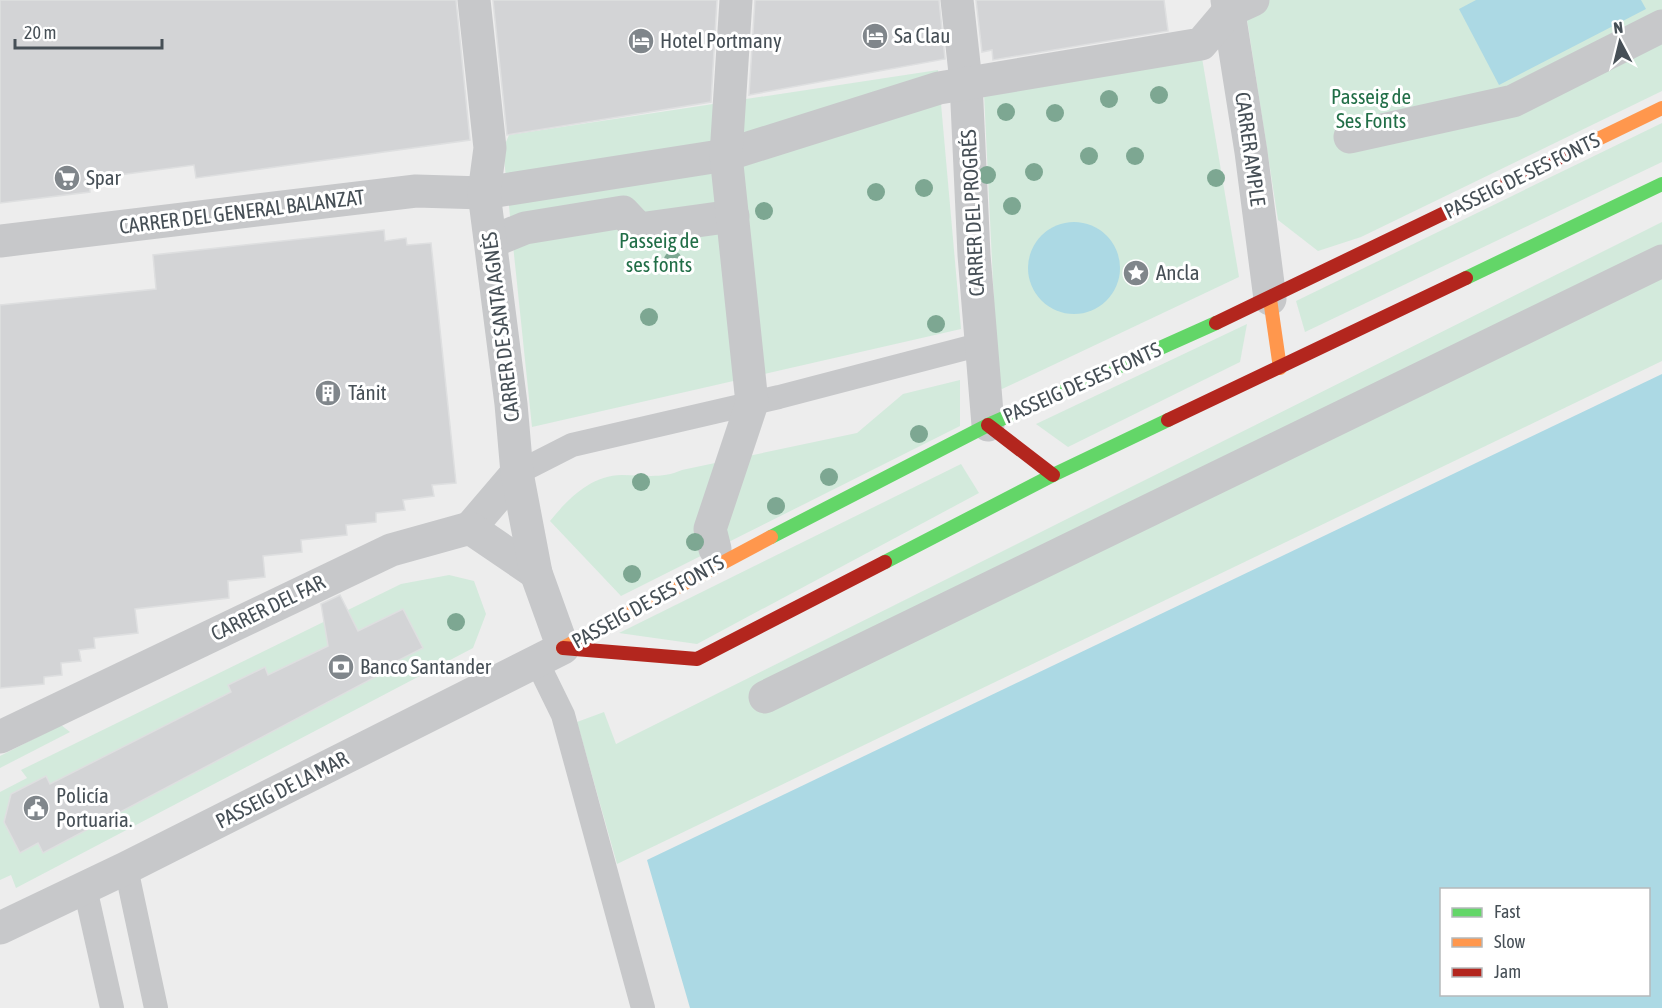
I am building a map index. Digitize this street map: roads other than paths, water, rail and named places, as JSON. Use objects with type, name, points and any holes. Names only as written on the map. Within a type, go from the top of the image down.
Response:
[{"type":"street","name":"CARRER DE SANTA AGNÈS","points":[[474,0],[490,148],[484,193],[511,404],[517,473],[550,655]]},
{"type":"street","points":[[714,549],[710,529],[752,403],[726,155],[736,0]]},
{"type":"street","name":"CARRER DEL PROGRÉS","points":[[957,0],[966,82],[974,255],[988,425]]},
{"type":"street","points":[[484,193],[726,155],[939,88],[1201,44],[1236,4]]},
{"type":"street","name":"CARRER AMPLE","points":[[1236,4],[1270,299]]},
{"type":"street","points":[[1350,137],[1513,101],[1662,26]]},
{"type":"street","name":"PASSEIG DE SES FONTS","points":[[550,655],[722,562],[988,425],[1270,299],[1662,108]]},
{"type":"street","name":"PASSEIG DE SES FONTS","points":[[550,655],[697,659],[1053,475],[1662,184]]},
{"type":"street","name":"CARRER DEL GENERAL BALANZAT","points":[[0,241],[416,191],[484,193]]},
{"type":"street","points":[[491,242],[525,228],[623,212],[639,229],[733,216]]},
{"type":"street","points":[[765,697],[1662,261]]},
{"type":"street","points":[[1270,299],[1280,368]]},
{"type":"street","points":[[988,425],[1053,475]]},
{"type":"street","points":[[517,473],[470,528],[536,573]]},
{"type":"street","name":"CARRER DEL FAR","points":[[0,737],[391,550],[470,528]]},
{"type":"street","name":"PASSEIG DE LA MAR","points":[[0,928],[86,888],[550,655]]},
{"type":"lane","points":[[517,473],[572,445],[752,403],[982,344]]},
{"type":"lane","points":[[550,655],[563,715],[643,1008]]},
{"type":"lane","points":[[126,868],[156,1008]]},
{"type":"lane","points":[[86,888],[111,1008]]},
{"type":"water","points":[[1476,0],[1641,0],[1646,9],[1499,85],[1459,9]]},
{"type":"water","points":[[1074,222],[1092,226],[1106,236],[1116,250],[1120,268],[1116,286],[1106,300],[1092,310],[1074,314],[1056,310],[1042,300],[1032,286],[1028,268],[1032,250],[1042,236],[1056,226]]},
{"type":"water","points":[[1662,374],[1662,1008],[690,1008],[647,860]]},
{"type":"place","name":"Sa Clau","points":[[875,36]]},
{"type":"place","name":"Hotel Portmany","points":[[641,41]]},
{"type":"place","name":"Spar","points":[[67,178]]},
{"type":"place","name":"Ancla","points":[[1136,273]]},
{"type":"place","name":"Tánit","points":[[328,393]]},
{"type":"place","name":"Banco Santander","points":[[341,667]]},
{"type":"place","name":"Policía Portuaria.","points":[[36,808]]},
{"type":"park label","name":"Passeig de Ses Fonts","points":[[1371,109]]},
{"type":"park label","name":"Passeig de ses fonts","points":[[659,253]]}]
